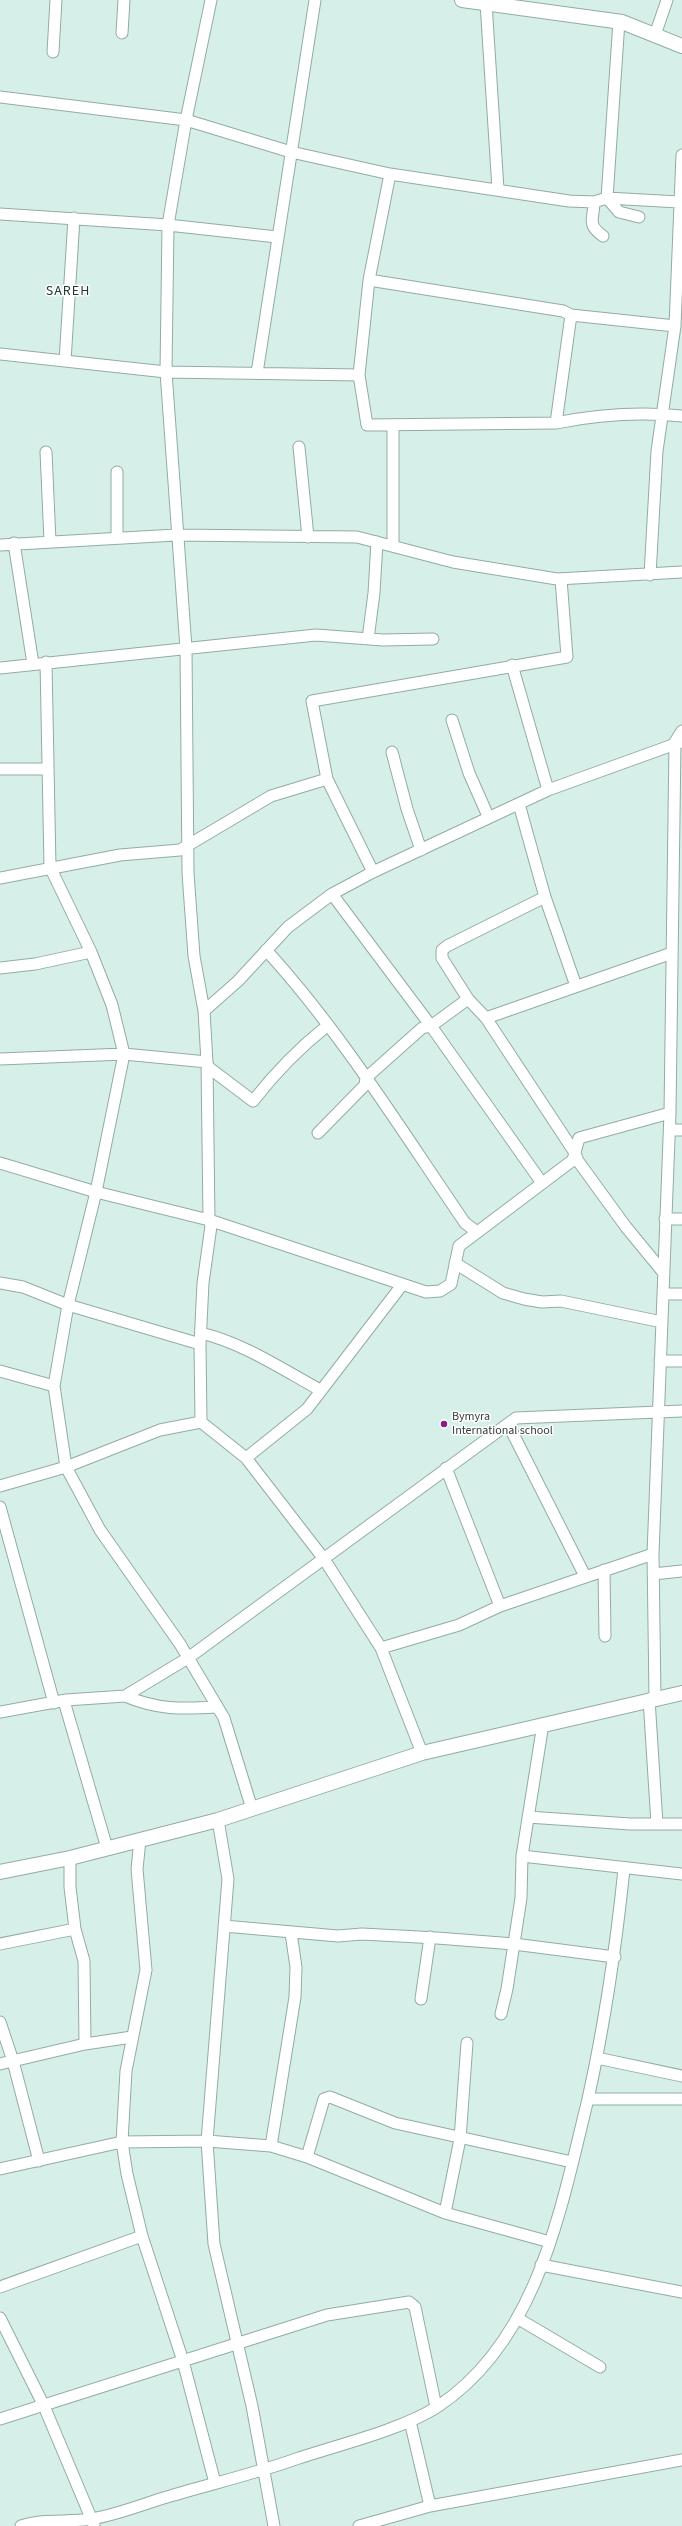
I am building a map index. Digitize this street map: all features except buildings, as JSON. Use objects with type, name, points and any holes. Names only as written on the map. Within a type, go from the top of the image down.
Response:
[{"type":"street","points":[[53,52],[56,0]]},
{"type":"street","points":[[122,33],[124,0]]},
{"type":"street","points":[[201,1422],[200,1339],[203,1283],[211,1226],[209,1220],[207,1062],[204,1011],[194,956],[188,873],[186,648],[176,535],[166,372],[168,225],[186,120],[211,0]]},
{"type":"street","points":[[257,374],[277,236],[315,0]]},
{"type":"street","points":[[462,0],[619,21],[682,46]]},
{"type":"street","points":[[655,35],[667,0]]},
{"type":"street","points":[[486,3],[498,189]]},
{"type":"street","points":[[619,21],[607,198],[619,212],[639,216]]},
{"type":"street","points":[[0,97],[186,120],[291,152],[390,174],[498,189],[569,201],[594,202],[607,198],[680,206]]},
{"type":"street","points":[[650,575],[654,492],[662,414],[675,326],[682,155]]},
{"type":"street","points":[[390,174],[369,280],[359,375],[367,425],[556,423],[580,418],[662,414],[682,416]]},
{"type":"street","points":[[594,202],[591,224],[594,230],[603,236]]},
{"type":"street","points":[[0,214],[168,225],[277,236]]},
{"type":"street","points":[[65,361],[74,218]]},
{"type":"street","points":[[369,280],[563,311],[571,315],[675,326]]},
{"type":"street","points":[[556,423],[571,315]]},
{"type":"street","points":[[0,354],[166,372],[359,375]]},
{"type":"street","points":[[392,546],[394,425]]},
{"type":"street","points":[[299,447],[308,536]]},
{"type":"street","points":[[46,452],[50,541]]},
{"type":"street","points":[[117,472],[117,538]]},
{"type":"street","points":[[0,544],[176,535],[357,537],[453,562],[561,579],[682,572]]},
{"type":"street","points":[[368,639],[376,542]]},
{"type":"street","points":[[14,543],[33,664]]},
{"type":"street","points":[[373,872],[326,779],[312,701],[512,665],[567,657],[561,579]]},
{"type":"street","points":[[0,668],[316,635],[368,639],[433,639]]},
{"type":"street","points":[[46,662],[50,867],[91,952],[112,1005],[124,1054],[96,1192],[68,1305],[54,1386],[66,1467],[100,1530],[188,1658],[224,1718],[252,1809]]},
{"type":"street","points":[[512,665],[548,790]]},
{"type":"street","points":[[452,720],[469,773],[488,816]]},
{"type":"street","points":[[657,1824],[652,1699],[653,1554],[663,1294],[664,1219],[676,998],[672,953],[679,742],[682,731]]},
{"type":"street","points":[[204,1011],[238,981],[288,927],[332,894],[373,872],[421,850],[488,816],[519,804],[548,790],[679,742]]},
{"type":"street","points":[[392,752],[407,809],[421,850]]},
{"type":"street","points":[[0,769],[48,769]]},
{"type":"street","points":[[0,878],[50,867],[120,855],[180,850],[271,796],[326,779]]},
{"type":"street","points":[[519,804],[545,897],[576,986]]},
{"type":"street","points":[[332,894],[431,1026],[542,1183]]},
{"type":"street","points":[[545,897],[442,950],[442,958],[468,999],[486,1018],[575,1153],[578,1161],[626,1227],[663,1272]]},
{"type":"street","points":[[266,950],[294,980],[366,1078],[465,1223],[477,1232]]},
{"type":"street","points":[[0,968],[35,964],[91,952]]},
{"type":"street","points":[[486,1018],[672,953]]},
{"type":"street","points":[[318,1133],[365,1085],[366,1078],[422,1028],[431,1026],[468,999]]},
{"type":"street","points":[[207,1062],[208,1067],[253,1101],[270,1079],[304,1044],[327,1026]]},
{"type":"street","points":[[0,1060],[124,1054],[207,1062]]},
{"type":"street","points":[[0,1163],[96,1192],[209,1220],[426,1292],[440,1291],[451,1284],[459,1246],[573,1160],[579,1138],[670,1113]]},
{"type":"street","points":[[670,1130],[682,1130]]},
{"type":"street","points":[[664,1219],[682,1219]]},
{"type":"street","points":[[455,1263],[503,1293],[524,1299],[542,1302],[561,1301],[662,1322]]},
{"type":"street","points":[[0,1283],[23,1287],[68,1305],[200,1339],[212,1336],[256,1355],[320,1390]]},
{"type":"street","points":[[246,1458],[307,1409],[320,1390],[402,1285]]},
{"type":"street","points":[[663,1294],[682,1294]]},
{"type":"street","points":[[660,1361],[682,1361]]},
{"type":"street","points":[[0,1371],[54,1386]]},
{"type":"street","points":[[0,1712],[59,1702],[124,1696],[188,1658],[516,1418],[682,1411]]},
{"type":"street","points":[[0,1486],[66,1467],[160,1430],[201,1422],[246,1458],[324,1559],[381,1648],[422,1753]]},
{"type":"street","points":[[508,1424],[585,1576]]},
{"type":"street","points":[[446,1468],[500,1606]]},
{"type":"street","points":[[0,1507],[59,1702],[107,1848]]},
{"type":"street","points":[[381,1648],[459,1625],[500,1606],[653,1554]]},
{"type":"street","points":[[604,1570],[605,1636]]},
{"type":"street","points":[[654,1574],[682,1572]]},
{"type":"street","points":[[0,1872],[70,1858],[218,1820],[422,1753],[542,1724],[682,1693]]},
{"type":"street","points":[[124,1696],[146,1705],[175,1710],[217,1707]]},
{"type":"street","points":[[501,2014],[521,1898],[522,1856],[542,1724]]},
{"type":"street","points":[[528,1817],[682,1824]]},
{"type":"street","points":[[218,1820],[228,1879],[207,2141],[214,2244],[238,2343],[274,2526]]},
{"type":"street","points":[[140,1840],[137,1868],[146,1970],[126,2071],[122,2142],[127,2174],[142,2236],[184,2361],[215,2483]]},
{"type":"street","points":[[522,1856],[624,1869],[682,1874]]},
{"type":"street","points":[[70,1858],[70,1887],[75,1929],[84,1961],[85,2044]]},
{"type":"street","points":[[21,2526],[36,2522],[93,2522],[215,2483],[263,2471],[410,2421],[436,2407],[471,2381],[491,2359],[517,2318],[550,2242],[572,2162],[597,2058],[615,1958],[624,1869]]},
{"type":"street","points":[[224,1926],[291,1933],[430,1937],[514,1944],[615,1958]]},
{"type":"street","points":[[0,1944],[75,1929]]},
{"type":"street","points":[[271,2146],[295,1997],[296,1967],[291,1933]]},
{"type":"street","points":[[421,1999],[430,1937]]},
{"type":"street","points":[[0,2022],[13,2061],[40,2161]]},
{"type":"street","points":[[0,2064],[85,2044],[132,2037]]},
{"type":"street","points":[[445,2213],[460,2139],[467,2043]]},
{"type":"street","points":[[597,2058],[682,2076]]},
{"type":"street","points":[[307,2157],[326,2097],[395,2123],[460,2139],[572,2162]]},
{"type":"street","points":[[588,2099],[682,2099]]},
{"type":"street","points":[[0,2169],[122,2142],[207,2141],[271,2146],[307,2157],[445,2213],[550,2242]]},
{"type":"street","points":[[0,2287],[142,2236]]},
{"type":"street","points":[[541,2265],[682,2292]]},
{"type":"street","points":[[0,2419],[327,2315],[409,2302],[415,2307],[436,2407]]},
{"type":"street","points":[[0,2318],[44,2406],[93,2522]]},
{"type":"street","points":[[517,2318],[600,2367]]},
{"type":"street","points":[[410,2421],[430,2506]]},
{"type":"street","points":[[362,2526],[430,2506],[682,2460]]},
{"type":"place","name":"Bymyra International school","points":[[444,1424]]},
{"type":"district","name":"SAREH","points":[[68,292]]}]
